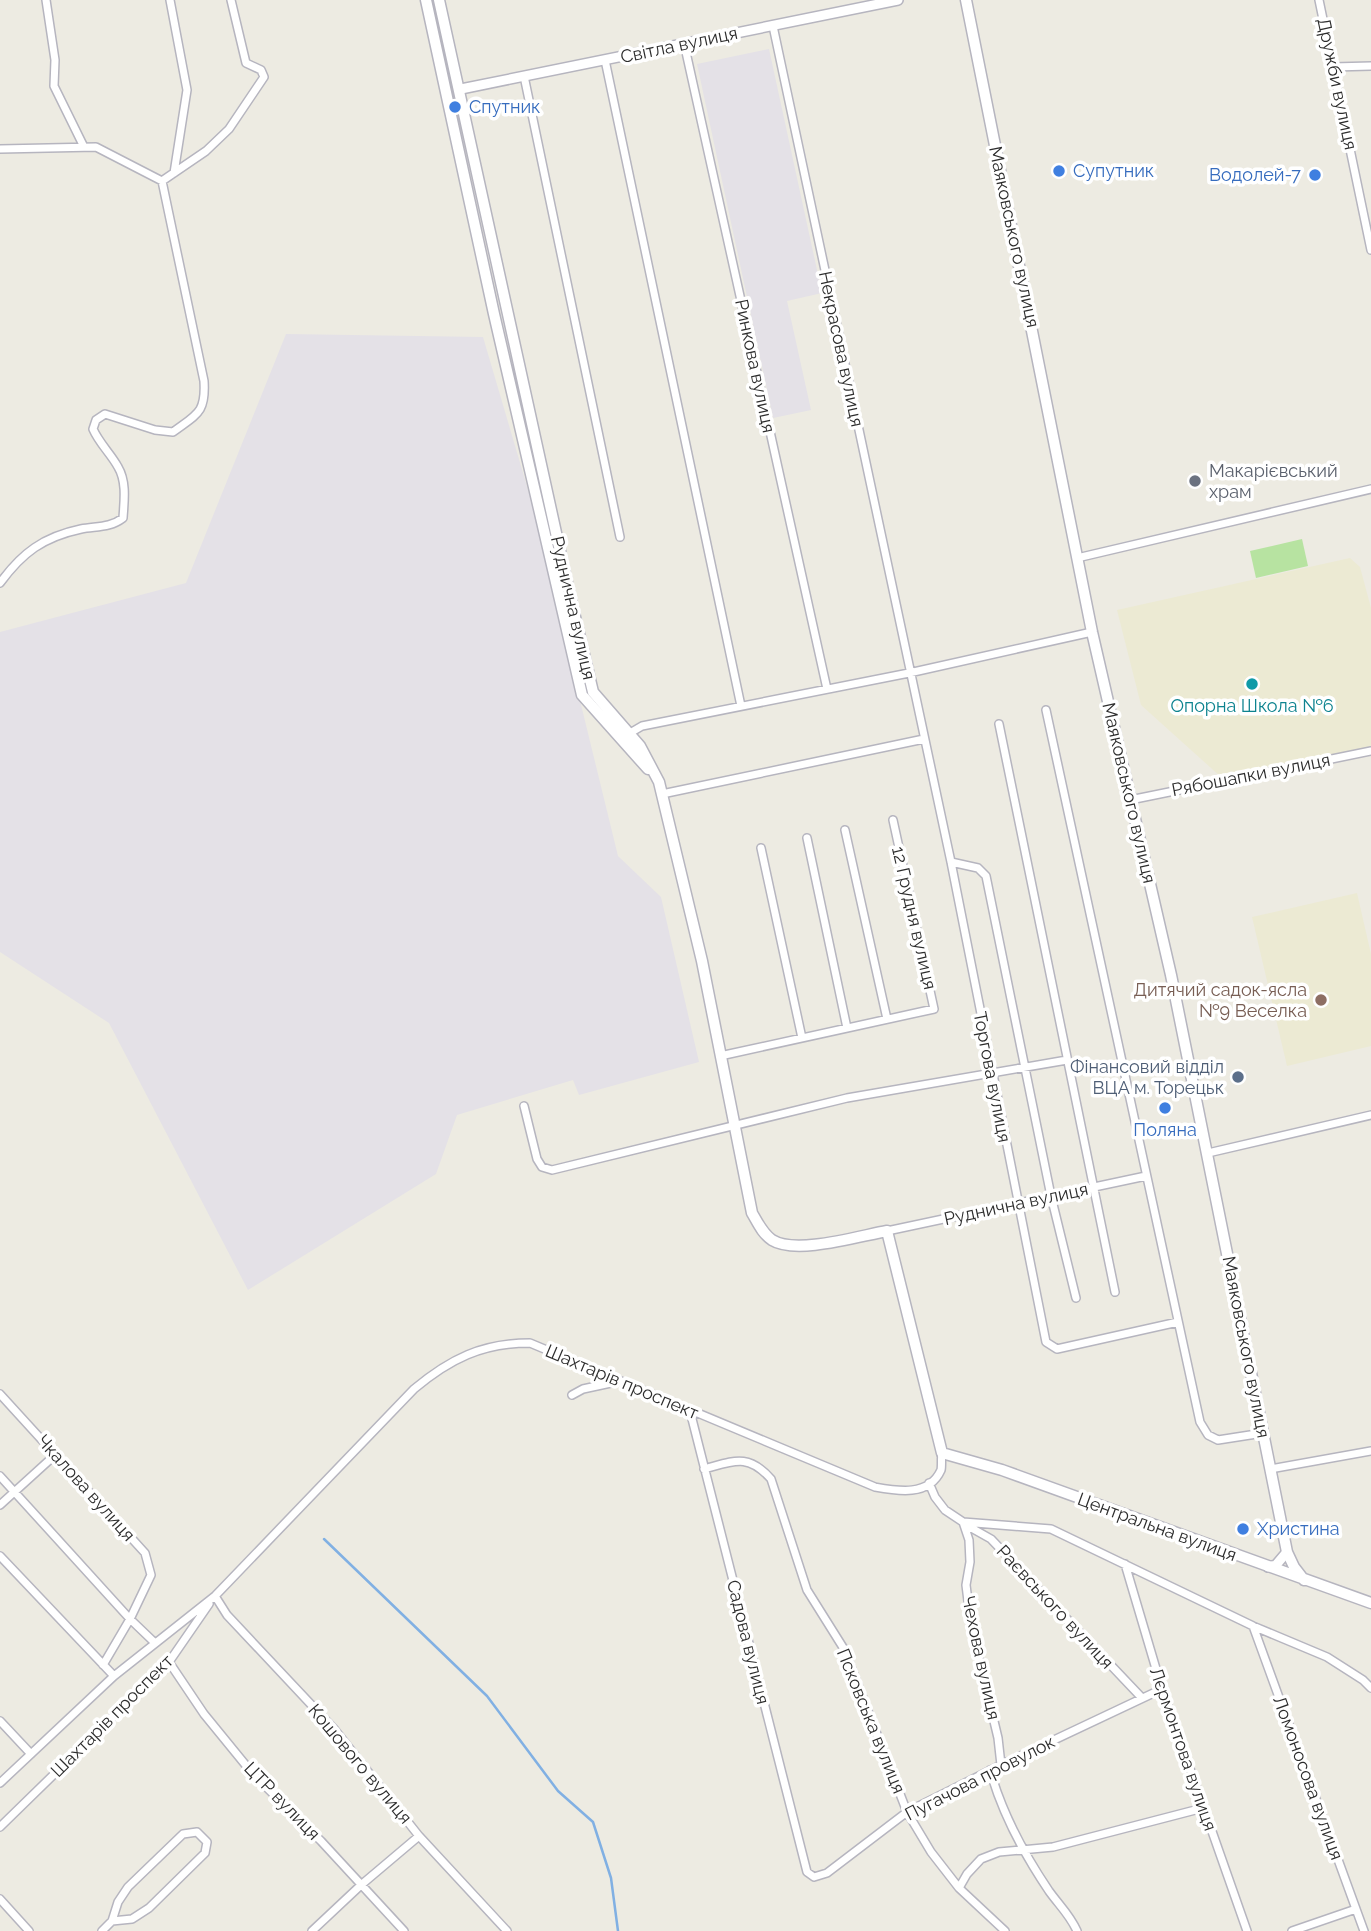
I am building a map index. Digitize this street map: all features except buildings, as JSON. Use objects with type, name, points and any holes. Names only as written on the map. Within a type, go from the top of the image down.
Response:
[{"type":"main road","points":[[426,0],[494,314],[582,695],[659,782]]},
{"type":"main road","name":"Руднична вулиця","points":[[439,0],[461,89],[593,692],[640,746],[659,782],[702,961],[752,1213],[761,1229],[772,1240],[787,1245],[808,1245],[887,1231]]},
{"type":"main road","name":"Маяковського вулиця","points":[[966,0],[1092,632],[1171,975],[1287,1552],[1304,1580]]},
{"type":"main road","points":[[887,1231],[942,1453]]},
{"type":"main road","name":"Центральна вулиця","points":[[942,1453],[1002,1470],[1371,1603]]},
{"type":"street","points":[[46,0],[55,60],[54,86],[84,148]]},
{"type":"street","points":[[170,0],[187,90],[174,173]]},
{"type":"street","points":[[162,181],[206,150],[229,129],[264,77],[261,70],[246,63],[231,0]]},
{"type":"street","name":"Світла вулиця","points":[[461,89],[898,0]]},
{"type":"street","name":"Дружби вулиця","points":[[1320,0],[1371,250]]},
{"type":"street","name":"Некрасова вулиця","points":[[773,26],[924,739]]},
{"type":"street","name":"Ринкова вулиця","points":[[684,43],[827,689]]},
{"type":"street","points":[[606,60],[741,706]]},
{"type":"street","points":[[1333,67],[1371,66]]},
{"type":"street","points":[[524,76],[620,537]]},
{"type":"street","points":[[0,149],[96,147],[162,181]]},
{"type":"street","points":[[0,583],[15,563],[45,540],[79,529],[114,524],[123,518],[124,491],[120,469],[99,442],[93,429],[96,420],[105,414],[155,430],[173,432],[196,415],[206,402],[204,381],[162,181]]},
{"type":"street","points":[[1077,558],[1371,489]]},
{"type":"street","points":[[629,733],[642,726],[909,673],[1092,632]]},
{"type":"street","points":[[1046,710],[1200,1422],[1208,1435],[1217,1440],[1263,1433]]},
{"type":"street","points":[[999,724],[1115,1292]]},
{"type":"street","points":[[662,794],[924,739]]},
{"type":"street","name":"Торгова вулиця","points":[[924,739],[1046,1342],[1057,1349],[1178,1322]]},
{"type":"street","name":"Рябошапки вулиця","points":[[1130,800],[1371,751]]},
{"type":"street","name":"12 Грудня вулиця","points":[[720,1056],[934,1009],[892,820]]},
{"type":"street","points":[[845,830],[887,1019]]},
{"type":"street","points":[[807,838],[847,1028]]},
{"type":"street","points":[[761,848],[802,1038]]},
{"type":"street","points":[[951,862],[978,868],[986,876],[1051,1196],[1076,1298]]},
{"type":"street","points":[[524,1106],[537,1159],[542,1167],[552,1170],[847,1098],[1067,1059]]},
{"type":"street","points":[[1208,1153],[1371,1115]]},
{"type":"street","name":"Руднична вулиця","points":[[887,1231],[1146,1176]]},
{"type":"street","name":"Шахтарів проспект","points":[[0,1828],[169,1662],[215,1596],[414,1389],[449,1364],[470,1353],[491,1346],[530,1343],[875,1487],[894,1491],[916,1491],[929,1483]]},
{"type":"street","points":[[572,1395],[583,1389],[621,1381]]},
{"type":"street","name":"Чкалова вулиця","points":[[0,1394],[145,1553],[151,1575],[130,1619],[103,1665]]},
{"type":"street","name":"Садова вулиця","points":[[690,1411],[807,1872]]},
{"type":"street","points":[[1270,1469],[1371,1451]]},
{"type":"street","points":[[942,1453],[941,1470],[929,1483],[934,1497],[945,1510],[963,1522],[1051,1530],[1253,1626],[1327,1657],[1371,1688]]},
{"type":"street","points":[[0,1505],[55,1455]]},
{"type":"street","name":"Псковська вулиця","points":[[704,1469],[742,1460],[761,1467],[771,1479],[807,1590],[844,1649],[907,1812],[931,1852],[959,1888],[1005,1931]]},
{"type":"street","points":[[0,1476],[154,1642]]},
{"type":"street","name":"Раєвського вулиця","points":[[963,1522],[991,1539],[1142,1698]]},
{"type":"street","name":"Чехова вулиця","points":[[963,1522],[969,1541],[970,1562],[966,1585],[971,1625],[998,1738],[1001,1765]]},
{"type":"street","points":[[1268,1567],[1283,1559],[1287,1552]]},
{"type":"street","points":[[0,1556],[114,1675]]},
{"type":"street","name":"Лєрмонтова вулиця","points":[[1125,1564],[1162,1689],[1247,1931]]},
{"type":"street","name":"Шахтарів проспект","points":[[0,1783],[114,1675],[215,1596]]},
{"type":"street","name":"Кошового вулиця","points":[[215,1596],[227,1615],[335,1730],[419,1836],[508,1931]]},
{"type":"street","name":"Ломоносова вулиця","points":[[1253,1626],[1364,1931]]},
{"type":"street","name":"ЦТР вулиця","points":[[169,1662],[204,1714],[253,1774],[404,1931]]},
{"type":"street","name":"Пугачова провулок","points":[[807,1872],[814,1877],[827,1873],[907,1812],[1162,1689]]},
{"type":"street","points":[[0,1721],[31,1754]]},
{"type":"street","points":[[990,1770],[998,1797],[1024,1851],[1077,1931]]},
{"type":"street","points":[[959,1888],[981,1859],[999,1852],[1053,1847],[1203,1808]]},
{"type":"street","points":[[102,1931],[112,1922],[118,1902],[128,1887],[183,1834],[197,1832],[207,1842],[205,1853],[149,1908],[132,1919],[112,1922]]},
{"type":"street","points":[[312,1931],[419,1836]]},
{"type":"street","points":[[0,1899],[29,1931]]},
{"type":"street","points":[[1292,1931],[1356,1909]]},
{"type":"shaded area","points":[[769,49],[822,293],[787,301],[811,410],[773,418],[697,64]]},
{"type":"shaded area","points":[[286,334],[483,337],[531,500],[618,856],[661,897],[699,1062],[579,1095],[573,1080],[457,1115],[436,1174],[248,1290],[109,1023],[0,952],[0,632],[186,583]]},
{"type":"shaded area","points":[[1350,558],[1360,567],[1371,608],[1371,751],[1221,777],[1141,705],[1117,610]]},
{"type":"shaded area","name":"Дитячий садок-ясла №9 Веселка","points":[[1357,893],[1371,954],[1371,1046],[1287,1066],[1252,917]]},
{"type":"green space","points":[[1302,539],[1308,566],[1256,578],[1250,551]]},
{"type":"waterway","points":[[324,1539],[487,1696],[558,1791],[593,1822],[611,1878],[618,1931]]},
{"type":"place","name":"Спутник","points":[[455,107]]},
{"type":"place","name":"Супутник","points":[[1059,171]]},
{"type":"place","name":"Водолей-7","points":[[1315,175]]},
{"type":"place","name":"Макарієвський храм","points":[[1195,481]]},
{"type":"place","name":"Опорна Школа №6","points":[[1252,684]]},
{"type":"place","name":"Дитячий садок-ясла №9 Веселка","points":[[1321,1000]]},
{"type":"place","name":"Фінансовий відділ ВЦА м. Торецьк","points":[[1238,1077]]},
{"type":"place","name":"Поляна","points":[[1165,1108]]},
{"type":"place","name":"Христина","points":[[1243,1529]]}]
